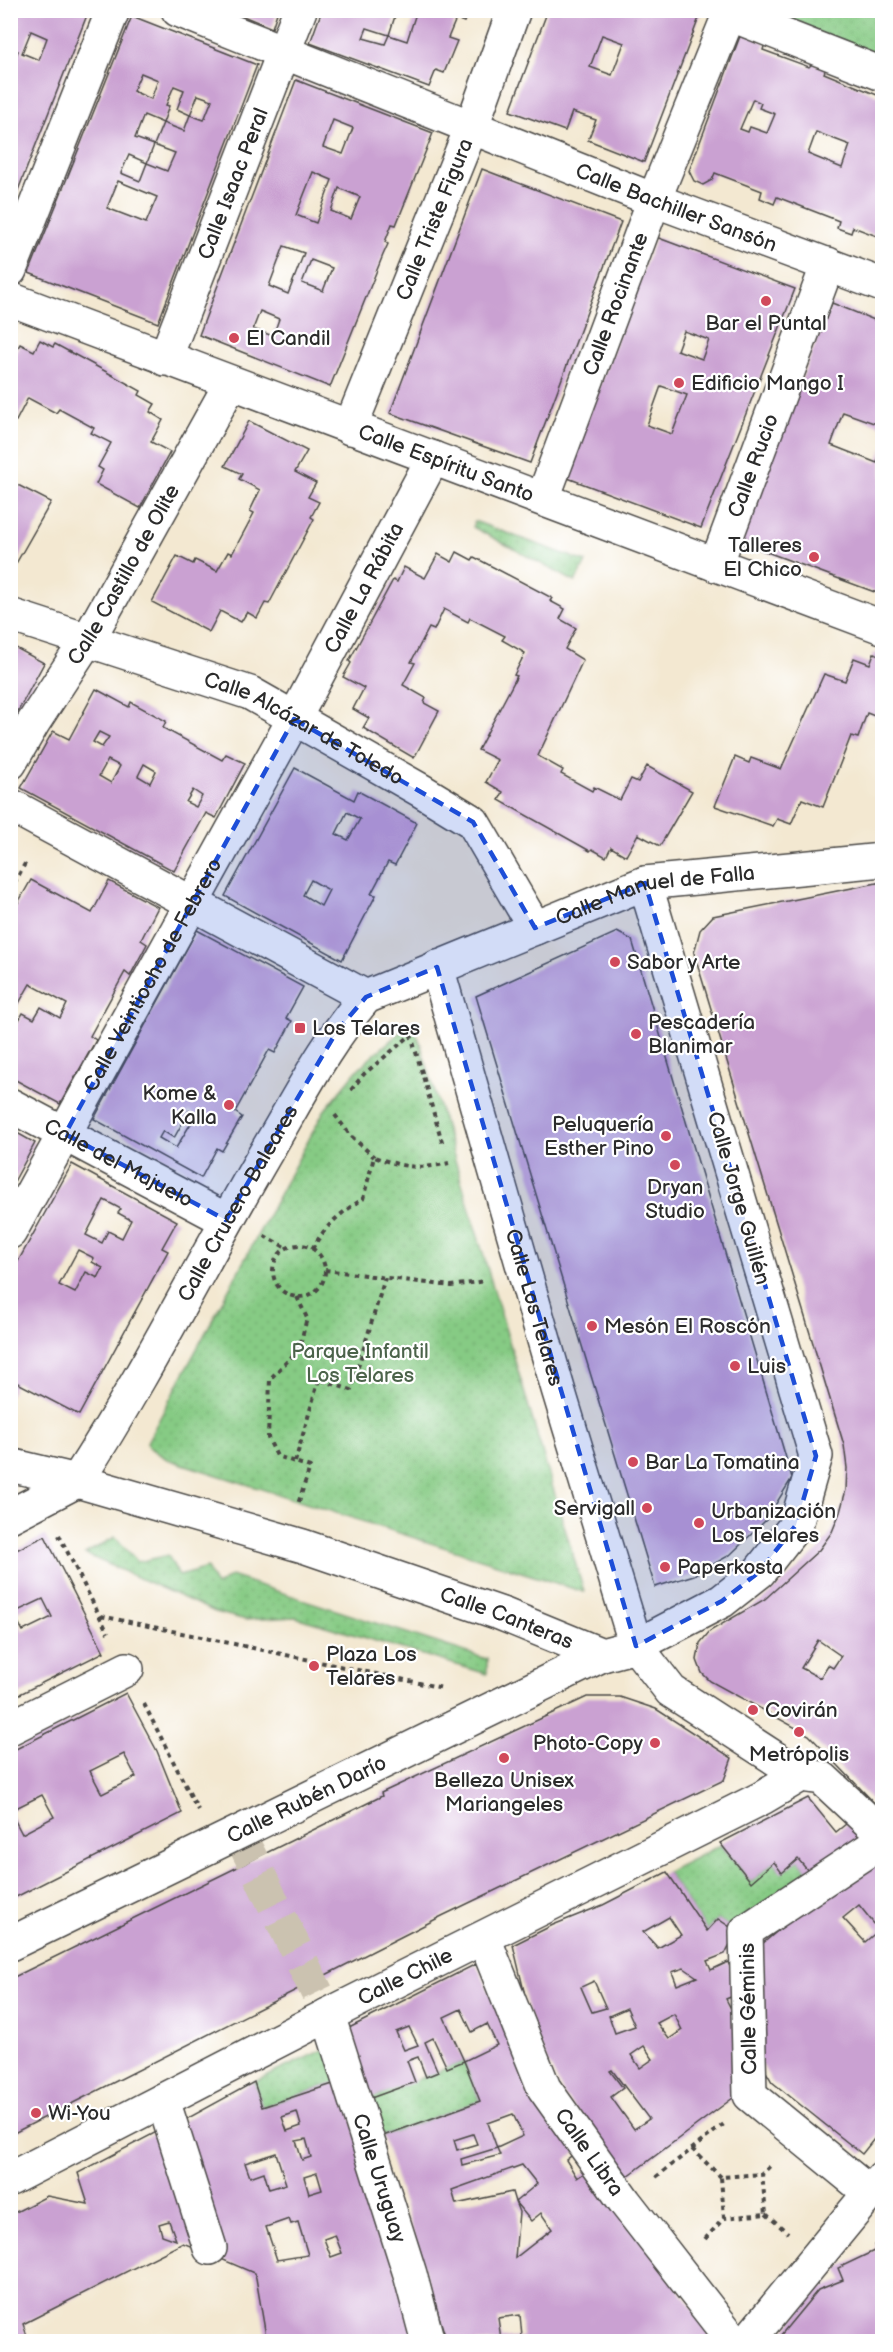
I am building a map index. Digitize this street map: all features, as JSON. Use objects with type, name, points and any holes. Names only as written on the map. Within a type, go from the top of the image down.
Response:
[{"type":"street","points":[[10,270],[113,10]]},
{"type":"street","name":"Calle Bachiller Sansón","points":[[178,10],[654,200],[882,285]]},
{"type":"street","name":"Calle Isaac Peral","points":[[165,359],[300,10]]},
{"type":"street","name":"Calle Triste Figura","points":[[350,428],[472,126],[514,10]]},
{"type":"street","points":[[730,12],[882,74]]},
{"type":"street","name":"Calle Rocinante","points":[[543,498],[654,200],[730,12]]},
{"type":"street","name":"Calle Rucio","points":[[716,564],[828,264]]},
{"type":"street","name":"Calle Espíritu Santo","points":[[10,299],[882,627]]},
{"type":"street","name":"Calle Castillo de Olite","points":[[10,763],[33,723],[87,641],[231,383]]},
{"type":"street","name":"Calle La Rábita","points":[[294,719],[433,458]]},
{"type":"street","name":"Calle Alcázar de Toledo","points":[[10,615],[250,693],[473,822],[535,928]]},
{"type":"street","name":"Calle Veintiocho de Febrero","points":[[10,1232],[294,719]]},
{"type":"street","points":[[10,805],[366,997]]},
{"type":"street","name":"Calle Manuel de Falla","points":[[437,967],[645,883],[882,860]]},
{"type":"street","name":"Calle Jorge Guillén","points":[[636,1646],[722,1601],[759,1572],[795,1525],[816,1456],[645,883]]},
{"type":"street","name":"Calle Los Telares","points":[[437,967],[551,1367],[636,1646]]},
{"type":"street","name":"Calle Crucero Baleares","points":[[77,1481],[118,1418],[226,1220],[337,1031],[366,997],[437,967]]},
{"type":"street","name":"Calle del Majuelo","points":[[10,1105],[226,1220]]},
{"type":"street","name":"Calle Canteras","points":[[10,1465],[77,1481],[303,1546],[502,1614],[602,1655],[636,1646]]},
{"type":"street","points":[[10,1516],[77,1481]]},
{"type":"street","points":[[523,1693],[536,1678],[541,1663],[539,1649],[526,1625]]},
{"type":"street","points":[[636,1646],[671,1691],[801,1775],[822,1778],[882,1834]]},
{"type":"street","name":"Calle Rubén Darío","points":[[10,1944],[602,1655]]},
{"type":"street","points":[[10,1728],[127,1669]]},
{"type":"street","name":"Calle Chile","points":[[10,2179],[328,2015],[762,1798],[801,1775]]},
{"type":"street","name":"Calle Géminis","points":[[876,2185],[799,2134],[750,2095],[746,1931],[882,1841]]},
{"type":"street","name":"Calle Libra","points":[[484,1938],[544,2088],[625,2202],[734,2342]]},
{"type":"street","name":"Calle Uruguay","points":[[328,2015],[410,2274],[428,2342]]},
{"type":"street","points":[[163,2100],[210,2248]]},
{"type":"street","points":[[747,2342],[876,2185]]},
{"type":"path","points":[[346,1097],[364,1074],[411,1035],[452,1173]]},
{"type":"path","points":[[339,1105],[333,1113],[350,1135],[374,1157],[406,1167],[426,1168],[449,1163]]},
{"type":"path","points":[[312,1249],[323,1230],[337,1215],[363,1199],[374,1157]]},
{"type":"path","points":[[266,1237],[287,1248],[304,1246],[319,1254],[325,1270],[324,1279],[314,1292],[297,1297]]},
{"type":"path","points":[[287,1248],[276,1260],[274,1276],[282,1290],[297,1297],[307,1318],[299,1349],[270,1379],[268,1438],[277,1456],[310,1467],[297,1507]]},
{"type":"path","points":[[325,1270],[451,1286],[490,1280]]},
{"type":"path","points":[[480,1270],[483,1281]]},
{"type":"path","points":[[295,1462],[319,1379],[351,1390],[385,1278]]},
{"type":"path","points":[[77,1571],[214,1843]]},
{"type":"path","points":[[100,1616],[450,1689]]},
{"type":"path","points":[[625,2202],[756,2099]]},
{"type":"path","points":[[721,2177],[762,2174],[799,2134]]},
{"type":"path","points":[[692,2149],[721,2177],[724,2218]]},
{"type":"path","points":[[762,2174],[766,2214],[790,2235]]},
{"type":"path","points":[[678,2270],[724,2218],[766,2214]]},
{"type":"highlighted area","points":[[294,719],[473,822],[535,928],[645,883],[816,1456],[796,1525],[759,1572],[722,1601],[636,1646],[437,967],[366,997],[337,1031],[226,1220],[65,1134]]},
{"type":"green space","points":[[751,10],[882,11],[882,68]]},
{"type":"green space","points":[[474,521],[586,562],[575,582],[473,527]]},
{"type":"green space","name":"Parque Infantil Los Telares","points":[[407,1026],[413,1028],[419,1039],[584,1592],[167,1459],[148,1447],[147,1442],[324,1111],[359,1068]]},
{"type":"green space","points":[[115,1537],[138,1562],[168,1555],[179,1576],[207,1568],[216,1586],[231,1576],[487,1659],[487,1674],[295,1617],[246,1620],[215,1612],[85,1554]]},
{"type":"green space","points":[[721,1845],[751,1882],[774,1862],[782,1872],[798,1859],[814,1878],[736,1931],[718,1919],[707,1931],[667,1872]]},
{"type":"green space","points":[[331,2046],[342,2081],[262,2107],[254,2082]]},
{"type":"green space","points":[[464,2061],[480,2101],[383,2136],[371,2098]]},
{"type":"building","points":[[10,10],[89,10],[11,208],[10,70],[18,51],[10,49]],"holes":[[[31,31],[47,38],[39,60],[22,53]]]},
{"type":"building","points":[[229,10],[278,10],[272,28]]},
{"type":"building","points":[[322,10],[392,10],[396,13],[389,35],[407,41],[417,10],[469,10],[464,22],[456,19],[448,38],[457,41],[444,73],[436,70],[429,87],[310,43]],"holes":[[[367,28],[389,35],[385,44],[363,38]]]},
{"type":"building","points":[[548,10],[702,10],[644,162],[588,140],[596,120],[572,112],[565,131],[510,111]],"holes":[[[602,35],[624,43],[612,75],[590,67]]]},
{"type":"building","points":[[132,16],[257,65],[158,323],[29,273]],"holes":[[[141,73],[158,80],[151,99],[133,91]],[[174,86],[184,90],[177,109],[190,115],[184,131],[163,123],[169,106],[166,105]],[[198,95],[212,100],[204,120],[190,115]],[[144,115],[163,123],[154,145],[135,138]],[[154,145],[175,153],[167,171],[147,163]],[[129,155],[147,163],[140,181],[121,173]],[[118,181],[157,197],[146,223],[107,208]]]},
{"type":"building","points":[[742,31],[765,43],[763,50],[809,67],[813,63],[826,68],[824,73],[882,97],[882,238],[853,227],[851,233],[837,228],[839,221],[777,197],[774,204],[760,198],[762,191],[715,173],[712,180],[703,185],[694,181],[689,171]],"holes":[[[753,99],[761,103],[759,108],[775,114],[767,133],[750,127],[748,132],[740,129]],[[816,132],[850,145],[842,168],[808,154]]]},
{"type":"building","points":[[296,80],[433,133],[396,225],[392,224],[385,242],[388,244],[330,387],[199,335]],"holes":[[[333,120],[353,128],[343,154],[323,147]],[[313,172],[332,180],[316,223],[296,215]],[[339,188],[360,197],[351,219],[331,211]],[[284,246],[304,253],[288,294],[269,286]],[[311,260],[332,268],[323,291],[302,283]],[[260,311],[279,319],[273,336],[253,329]]]},
{"type":"building","points":[[482,169],[621,222],[530,463],[390,413]]},
{"type":"building","name":"Edificio Mango I","points":[[656,237],[795,289],[701,528],[565,477]],"holes":[[[684,331],[709,340],[702,359],[677,350]],[[661,386],[687,395],[672,434],[647,425]]]},
{"type":"building","points":[[832,303],[882,323],[882,426],[843,412],[831,445],[877,463],[882,448],[882,589],[880,594],[737,541]]},
{"type":"building","points":[[40,340],[53,347],[55,344],[141,391],[139,395],[155,404],[150,412],[163,420],[151,442],[170,452],[140,508],[96,484],[103,470],[98,467],[111,443],[91,433],[94,428],[59,409],[56,413],[28,398],[16,421],[12,419],[10,421],[10,361],[20,344],[34,351]]},
{"type":"building","points":[[249,421],[307,451],[295,472],[316,483],[308,497],[319,502],[311,517],[314,519],[269,604],[265,603],[257,618],[247,612],[241,622],[220,611],[209,632],[152,602],[177,556],[193,564],[195,560],[217,571],[228,552],[232,554],[254,513],[250,511],[260,490],[239,479],[242,474],[225,466]]},
{"type":"building","points":[[10,481],[51,502],[10,574]]},
{"type":"building","points":[[457,552],[472,560],[474,557],[552,598],[550,601],[565,609],[560,619],[576,628],[565,649],[583,660],[538,756],[563,770],[561,774],[592,791],[594,787],[620,800],[631,779],[638,782],[647,766],[692,791],[660,846],[638,834],[626,856],[611,847],[606,857],[592,849],[590,851],[499,800],[503,792],[486,782],[498,760],[478,750],[517,676],[514,675],[525,653],[502,640],[505,636],[470,618],[468,622],[444,609],[434,630],[429,628],[411,662],[415,663],[403,685],[426,698],[424,703],[439,711],[414,758],[363,728],[369,718],[353,709],[364,688],[343,677],[351,663],[349,661],[393,580],[397,582],[404,567],[425,578],[438,554],[452,562]]},
{"type":"building","points":[[10,637],[17,641],[14,647],[44,663],[10,726]]},
{"type":"building","points":[[874,653],[882,656],[882,719],[867,713],[858,738],[851,736],[823,807],[802,799],[791,824],[777,819],[773,826],[715,806],[735,757],[749,763],[751,758],[781,769],[824,674],[845,681],[854,658],[870,664]]},
{"type":"building","points":[[96,689],[129,707],[131,702],[166,721],[163,728],[222,760],[226,754],[245,763],[216,818],[206,813],[174,871],[21,788],[53,731],[69,739]],"holes":[[[99,732],[109,737],[102,747],[93,742]],[[108,760],[120,766],[111,783],[99,776]],[[144,764],[156,771],[150,783],[138,776]],[[193,790],[202,796],[196,807],[186,802]]]},
{"type":"building","points":[[295,768],[354,800],[358,791],[417,823],[395,865],[388,862],[371,894],[376,895],[342,960],[225,896]],"holes":[[[347,812],[360,819],[348,840],[336,834]],[[311,880],[329,890],[321,906],[303,895]]]},
{"type":"building","points":[[31,880],[92,913],[109,881],[158,907],[141,940],[147,944],[130,976],[125,972],[90,1036],[96,1040],[60,1104],[10,1077],[10,1025],[15,1027],[23,1013],[34,1019],[41,1007],[60,1018],[67,1004],[30,984],[10,1019],[10,917]]},
{"type":"building","points":[[882,882],[882,1811],[809,1735],[710,1681],[702,1673],[697,1660],[700,1643],[710,1631],[765,1599],[819,1550],[832,1532],[840,1512],[846,1490],[847,1468],[844,1445],[694,953],[700,930],[713,916]],"holes":[[[818,1640],[841,1656],[833,1668],[828,1665],[820,1678],[801,1668]]]},
{"type":"building","points":[[197,930],[303,987],[286,1018],[292,1021],[275,1053],[269,1050],[235,1112],[242,1117],[222,1151],[217,1148],[201,1178],[94,1119]],"holes":[[[189,1111],[196,1115],[176,1148],[159,1138],[163,1131],[174,1138]]]},
{"type":"building","points":[[617,932],[632,940],[792,1478],[766,1520],[730,1555],[694,1575],[655,1587],[476,996]]},
{"type":"building","points":[[10,1129],[35,1143],[10,1189]]},
{"type":"building","points":[[72,1164],[177,1221],[162,1248],[168,1251],[79,1415],[16,1382],[10,1396],[10,1276]],"holes":[[[104,1200],[121,1209],[118,1213],[131,1220],[122,1238],[108,1231],[102,1243],[86,1235]],[[78,1250],[94,1258],[92,1262],[103,1268],[98,1278],[86,1272],[75,1293],[59,1285]]]},
{"type":"building","points":[[45,1536],[104,1652],[10,1699],[10,1553]],"holes":[[[43,1599],[52,1617],[23,1631],[13,1613]]]},
{"type":"building","points":[[126,1693],[157,1751],[182,1813],[10,1900],[10,1811],[10,1752]],"holes":[[[124,1754],[136,1777],[102,1794],[90,1771]],[[42,1795],[54,1817],[22,1834],[10,1811]]]},
{"type":"building","points":[[587,1697],[620,1697],[656,1709],[732,1758],[724,1780],[442,1916],[10,2135],[10,1979],[382,1796],[381,1793]]},
{"type":"building","points":[[808,1798],[836,1832],[851,1820],[870,1841],[814,1878],[798,1859],[782,1873],[774,1862],[751,1882],[720,1843]]},
{"type":"building","points":[[882,1859],[882,2129],[862,2154],[772,2082],[759,2059],[761,1945],[807,1906]],"holes":[[[859,1905],[879,1930],[865,1942],[843,1918]]]},
{"type":"building","points":[[667,1872],[707,1931],[718,1919],[736,1931],[725,1954],[707,1961],[711,1970],[728,1962],[740,1993],[726,1999],[735,2017],[745,2089],[628,2176],[565,2096],[534,2033],[513,1945],[553,1925],[603,1905]],"holes":[[[669,1917],[681,1935],[658,1948],[643,1932]],[[684,1968],[697,1977],[677,1985],[672,1972]],[[594,1981],[606,2008],[592,2012],[581,1987]],[[627,2008],[635,2026],[615,2033],[609,2016]],[[674,2014],[682,2030],[669,2039],[657,2023]],[[644,2046],[653,2059],[640,2068],[631,2055]],[[612,2070],[649,2119],[634,2129],[611,2097],[623,2088],[610,2071]]]},
{"type":"building","points":[[476,1964],[545,2106],[579,2150],[566,2160],[577,2178],[592,2168],[716,2342],[447,2342],[383,2136],[480,2101],[464,2061],[447,2068],[433,2038],[425,2042],[438,2072],[426,2077],[418,2057],[407,2061],[415,2082],[371,2098],[349,2028]],"holes":[[[461,2009],[472,2032],[487,2024],[497,2045],[464,2061],[444,2017]],[[409,2027],[418,2045],[404,2050],[396,2032]],[[513,2114],[523,2136],[497,2148],[488,2123]],[[473,2134],[477,2144],[457,2150],[454,2140]],[[497,2148],[500,2155],[462,2165],[461,2159]],[[522,2165],[537,2184],[515,2202],[512,2192],[456,2204],[452,2190]],[[515,2202],[531,2221],[541,2213],[552,2229],[515,2258],[519,2212]],[[520,2315],[522,2337],[501,2339],[498,2318]]]},
{"type":"building","points":[[342,2081],[416,2342],[267,2342],[254,2273],[221,2259],[179,2123],[254,2082],[262,2107]],"holes":[[[297,2112],[301,2126],[287,2131],[282,2117]],[[306,2139],[311,2157],[302,2160],[296,2141]],[[276,2153],[286,2184],[269,2189],[264,2172],[250,2177],[245,2163]],[[317,2173],[322,2190],[309,2194],[304,2177]],[[289,2219],[291,2224],[298,2222],[308,2255],[277,2260],[266,2227]],[[335,2235],[342,2253],[331,2257],[324,2239]]]},
{"type":"building","points":[[166,2127],[205,2252],[183,2243],[23,2324],[29,2342],[10,2342],[10,2215],[47,2196],[88,2204],[78,2173]],"holes":[[[169,2221],[176,2240],[162,2235],[159,2224]]]},
{"type":"building","points":[[882,2241],[882,2342],[775,2342],[818,2290],[843,2280],[838,2268],[876,2250],[874,2245]]},
{"type":"tunnel","points":[[238,1831],[328,2015]]},
{"type":"place","name":"Bar el Puntal","points":[[766,301]]},
{"type":"place","name":"El Candil","points":[[234,338]]},
{"type":"place","name":"Edificio Mango I","points":[[679,383]]},
{"type":"place","name":"Talleres El Chico","points":[[814,557]]},
{"type":"place","name":"Sabor y Arte","points":[[615,962]]},
{"type":"place","name":"Los Telares","points":[[300,1028]]},
{"type":"place","name":"Pescadería Blanimar","points":[[636,1034]]},
{"type":"place","name":"Kome & Kalla","points":[[229,1105]]},
{"type":"place","name":"Peluquería Esther Pino","points":[[666,1136]]},
{"type":"place","name":"Dryan Studio","points":[[675,1165]]},
{"type":"place","name":"Mesón El Roscón","points":[[592,1326]]},
{"type":"place","name":"Luis","points":[[735,1366]]},
{"type":"place","name":"Bar La Tomatina","points":[[633,1462]]},
{"type":"place","name":"Servigall","points":[[647,1508]]},
{"type":"place","name":"Urbanización Los Telares","points":[[699,1523]]},
{"type":"place","name":"Paperkosta","points":[[665,1567]]},
{"type":"place","name":"Plaza Los Telares","points":[[314,1666]]},
{"type":"place","name":"Covirán","points":[[753,1710]]},
{"type":"place","name":"Metrópolis","points":[[799,1732]]},
{"type":"place","name":"Photo-Copy","points":[[655,1743]]},
{"type":"place","name":"Belleza Unisex Mariangeles","points":[[504,1758]]},
{"type":"place","name":"Wi-You","points":[[36,2113]]}]
